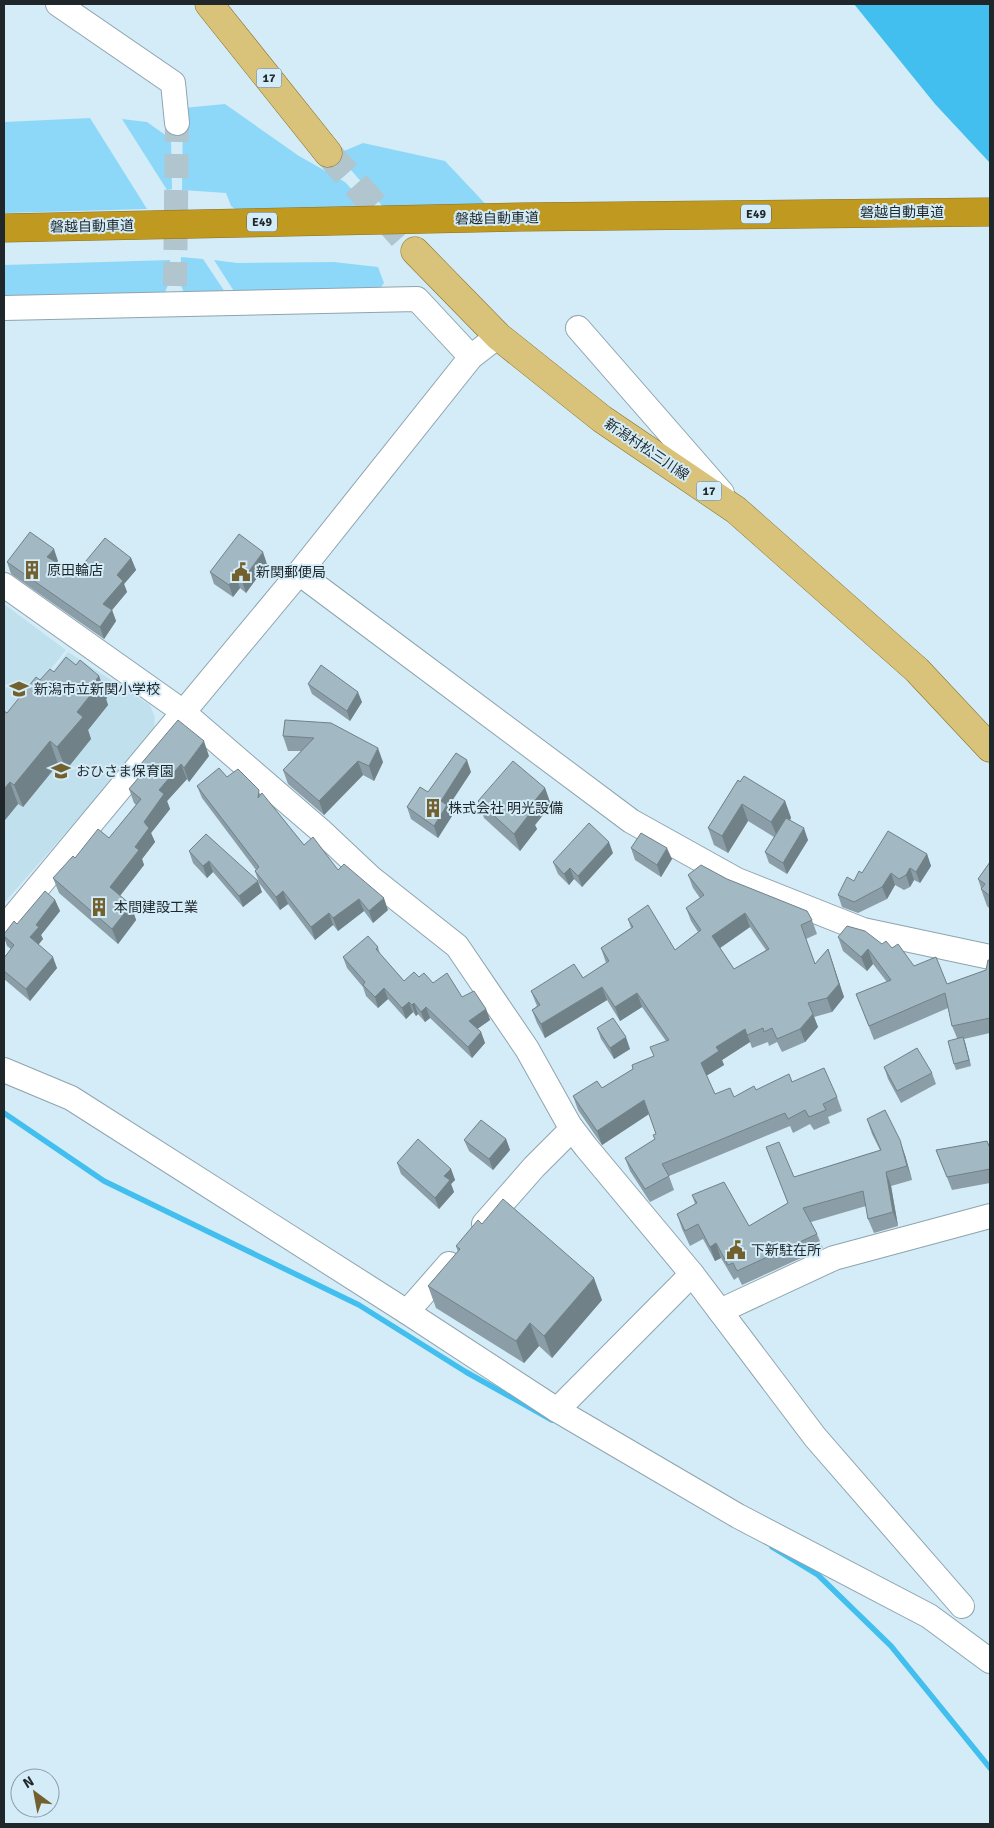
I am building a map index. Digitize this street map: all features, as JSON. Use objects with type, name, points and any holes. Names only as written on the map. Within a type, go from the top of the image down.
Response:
[{"type":"highway","name":"磐越自動車道","points":[[4,228],[521,217],[990,212]]},
{"type":"main road","name":"17","points":[[209,4],[328,154]]},
{"type":"main road","name":"新潟村松三川線","points":[[415,251],[498,336],[602,419],[736,510],[917,670],[990,748]]},
{"type":"street","points":[[58,4],[173,83],[177,123]]},
{"type":"street","points":[[4,308],[175,295],[417,299],[471,357]]},
{"type":"street","points":[[578,328],[736,510]]},
{"type":"street","points":[[4,928],[299,572],[471,357],[498,336]]},
{"type":"street","points":[[299,572],[631,821],[737,880],[863,930],[990,957]]},
{"type":"street","points":[[4,585],[182,711],[320,830],[372,878],[457,946],[527,1049],[572,1129],[692,1274],[815,1437],[962,1606]]},
{"type":"street","points":[[4,1070],[71,1098],[557,1410],[738,1516],[929,1616],[990,1661]]},
{"type":"street","points":[[407,1312],[534,1167],[572,1129]]},
{"type":"street","points":[[720,1311],[834,1258],[990,1216]]},
{"type":"street","points":[[557,1410],[692,1274]]},
{"type":"shaded area","points":[[854,4],[990,4],[990,163],[935,104]]},
{"type":"shaded area","points":[[225,104],[299,156],[345,182],[374,213],[240,213],[231,206],[226,193],[182,190],[183,108]]},
{"type":"shaded area","points":[[90,118],[147,209],[4,213],[4,122]]},
{"type":"shaded area","points":[[122,119],[147,122],[171,139],[172,189],[167,190]]},
{"type":"shaded area","points":[[363,143],[445,161],[493,212],[385,209],[337,154]]},
{"type":"shaded area","points":[[181,257],[203,259],[225,292],[186,298],[180,283]]},
{"type":"shaded area","points":[[170,260],[169,282],[163,298],[4,303],[4,265]]},
{"type":"shaded area","points":[[214,260],[237,263],[334,262],[378,267],[384,283],[376,294],[237,296]]},
{"type":"shaded area","name":"新潟市立新関小学校","points":[[4,604],[66,650],[4,728]]},
{"type":"shaded area","name":"おひさま保育園","points":[[68,652],[150,705],[155,718],[154,727],[85,811],[4,903],[4,732]]},
{"type":"building","points":[[30,532],[54,549],[47,557],[76,573],[105,538],[131,558],[117,575],[123,581],[103,604],[112,610],[100,627],[7,562]]},
{"type":"building","points":[[239,534],[263,552],[242,581],[236,576],[229,585],[210,572]]},
{"type":"building","points":[[66,657],[76,665],[80,660],[99,676],[96,680],[100,683],[77,712],[83,717],[57,747],[50,741],[14,785],[10,782],[4,789],[4,711],[7,713],[36,677],[40,680],[50,669],[54,672]]},
{"type":"building","points":[[321,665],[358,692],[347,711],[308,684]]},
{"type":"building","points":[[178,720],[204,741],[184,768],[181,764],[159,790],[164,794],[144,822],[149,828],[135,847],[139,850],[110,887],[131,905],[112,929],[53,878],[73,856],[75,858],[98,829],[109,838],[141,799],[129,789],[145,770],[140,765]]},
{"type":"building","points":[[285,720],[331,723],[378,748],[369,766],[358,761],[319,801],[283,770],[314,738],[283,736]]},
{"type":"building","points":[[456,753],[467,760],[441,801],[447,805],[434,826],[407,807],[420,787],[428,792]]},
{"type":"building","points":[[513,761],[545,788],[528,809],[531,812],[514,834],[478,801]]},
{"type":"building","points":[[219,768],[227,777],[238,769],[259,790],[258,798],[262,793],[304,845],[313,837],[338,870],[344,864],[384,898],[369,911],[359,899],[333,918],[329,913],[311,927],[283,891],[276,897],[255,871],[259,867],[197,786]]},
{"type":"building","points":[[744,776],[785,801],[771,822],[742,804],[722,836],[708,828],[738,780],[740,782]]},
{"type":"building","points":[[786,818],[804,828],[783,863],[765,852]]},
{"type":"building","points":[[589,823],[609,842],[578,876],[570,868],[564,874],[553,862]]},
{"type":"building","points":[[888,831],[927,854],[916,872],[910,868],[906,875],[899,879],[891,873],[882,887],[854,902],[838,895],[847,877],[854,881],[859,871],[862,873]]},
{"type":"building","points":[[641,833],[667,848],[657,865],[631,848]]},
{"type":"building","points":[[206,834],[258,881],[239,896],[209,861],[203,866],[189,851]]},
{"type":"building","points":[[990,862],[990,896],[981,889],[985,884],[978,879]]},
{"type":"building","points":[[701,865],[727,879],[807,911],[812,920],[801,925],[815,964],[828,949],[839,984],[827,998],[808,1003],[813,1014],[800,1029],[777,1039],[772,1028],[764,1032],[763,1028],[747,1035],[745,1029],[716,1047],[719,1051],[701,1063],[715,1094],[730,1088],[734,1097],[754,1086],[756,1090],[789,1074],[792,1082],[824,1068],[837,1097],[823,1104],[826,1110],[809,1117],[805,1110],[788,1119],[785,1113],[662,1164],[669,1176],[645,1189],[625,1158],[655,1139],[653,1135],[656,1134],[644,1100],[597,1131],[573,1096],[597,1081],[602,1088],[633,1069],[632,1065],[654,1056],[650,1047],[669,1040],[637,993],[615,1007],[602,987],[541,1024],[532,1010],[540,1005],[531,991],[574,964],[583,978],[609,961],[601,948],[633,927],[628,919],[648,905],[675,950],[701,930],[686,908],[704,895],[688,875]],"holes":[[[745,913],[769,949],[734,969],[712,936]]]},
{"type":"building","points":[[45,891],[55,900],[36,925],[39,927],[30,937],[53,957],[26,989],[4,971],[4,958],[14,945],[4,934],[14,921],[17,924]]},
{"type":"building","points":[[847,926],[865,931],[882,944],[886,941],[892,948],[898,944],[914,966],[936,957],[947,984],[986,970],[988,960],[990,960],[990,1018],[952,1026],[945,993],[869,1026],[856,994],[891,980],[868,949],[861,957],[838,937]]},
{"type":"building","points":[[368,936],[378,947],[376,949],[404,981],[414,972],[419,977],[424,973],[433,983],[447,973],[462,997],[474,991],[486,1009],[469,1021],[481,1032],[468,1047],[426,1007],[421,1012],[414,1003],[412,1005],[409,1002],[402,1008],[384,988],[375,997],[363,985],[365,982],[343,957]]},
{"type":"building","points":[[613,1018],[626,1037],[610,1048],[597,1028]]},
{"type":"building","points":[[963,1037],[969,1060],[954,1064],[948,1041]]},
{"type":"building","points":[[917,1048],[932,1073],[897,1091],[884,1067]]},
{"type":"building","points":[[885,1110],[900,1140],[907,1166],[886,1172],[893,1212],[868,1219],[863,1191],[803,1208],[817,1234],[737,1271],[733,1263],[728,1265],[716,1243],[710,1247],[698,1224],[685,1231],[677,1214],[697,1203],[692,1195],[724,1182],[749,1226],[788,1203],[766,1147],[779,1142],[794,1177],[881,1150],[867,1119]]},
{"type":"building","points":[[481,1120],[506,1139],[489,1159],[464,1140]]},
{"type":"building","points":[[418,1139],[451,1169],[444,1176],[450,1180],[435,1198],[397,1163]]},
{"type":"building","points":[[987,1141],[990,1146],[990,1169],[947,1177],[936,1150]]},
{"type":"building","points":[[503,1199],[594,1278],[544,1336],[530,1323],[516,1341],[428,1286],[460,1249],[456,1246],[478,1220],[482,1224]]},
{"type":"waterway","points":[[4,1113],[104,1181],[359,1305],[466,1372],[552,1420]]},
{"type":"waterway","points":[[772,1547],[818,1575],[891,1646],[990,1768]]},
{"type":"tunnel","points":[[175,286],[177,123]]},
{"type":"tunnel","points":[[328,153],[415,251]]},
{"type":"place","name":"原田輪店","points":[[32,570]]},
{"type":"place","name":"新関郵便局","points":[[241,572]]},
{"type":"place","name":"新潟市立新関小学校","points":[[19,689]]},
{"type":"place","name":"おひさま保育園","points":[[61,771]]},
{"type":"place","name":"株式会社 明光設備","points":[[433,808]]},
{"type":"place","name":"本間建設工業","points":[[99,907]]},
{"type":"place","name":"下新駐在所","points":[[736,1250]]}]
